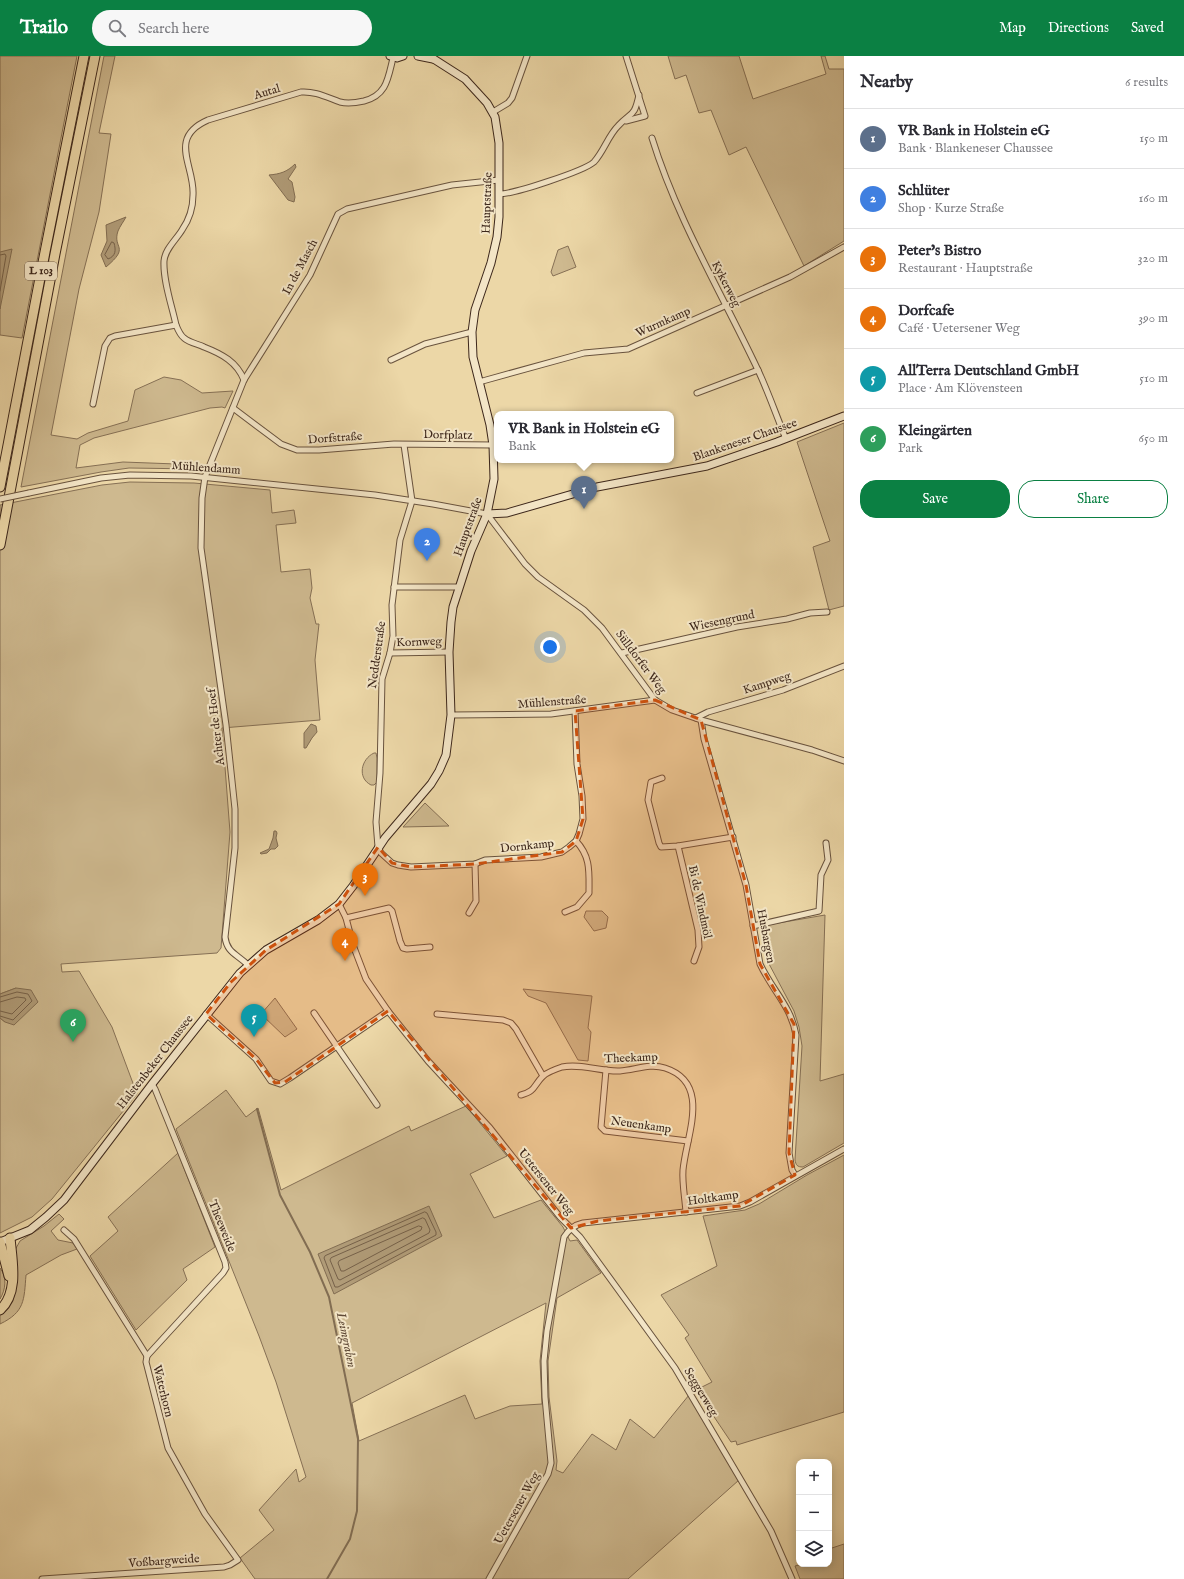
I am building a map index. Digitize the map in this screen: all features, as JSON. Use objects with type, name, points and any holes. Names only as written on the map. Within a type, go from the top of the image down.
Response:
[{"type":"highway","name":"L 103","points":[[0,487],[44,252],[84,56]]},
{"type":"highway","name":"L 103","points":[[0,545],[54,254],[95,56]]},
{"type":"highway","points":[[0,1310],[8,1300],[12,1285],[10,1238]]},
{"type":"highway","points":[[0,1242],[12,1285]]},
{"type":"highway","points":[[0,1261],[7,1268]]},
{"type":"main road","points":[[392,57],[403,56]]},
{"type":"main road","name":"Hauptstraße","points":[[339,904],[353,886],[378,847],[431,784],[446,755],[451,715],[449,652],[451,622],[459,587],[479,528],[487,514],[494,479],[493,445],[486,406],[473,358],[472,332],[475,310],[496,243],[499,217],[499,142],[496,123],[493,112],[480,93],[465,79],[450,68],[431,58],[418,56]]},
{"type":"main road","name":"Blankeneser Chaussee","points":[[487,514],[507,513],[597,487],[707,466],[786,439],[844,416]]},
{"type":"main road","name":"Halstenbeker Chaussee","points":[[0,1242],[30,1230],[64,1200],[231,982],[248,965],[274,945],[318,920],[339,904]]},
{"type":"street","points":[[493,112],[508,103],[512,98],[527,56]]},
{"type":"street","points":[[624,121],[645,116],[626,56]]},
{"type":"street","name":"Autal","points":[[176,325],[164,261],[169,247],[184,228],[190,214],[193,198],[193,186],[185,155],[185,146],[190,133],[201,123],[301,92],[316,93],[348,104],[370,99],[378,95],[386,84],[392,57]]},
{"type":"street","points":[[499,194],[531,187],[585,168],[593,163],[617,127],[631,116],[635,110],[639,95]]},
{"type":"street","name":"Kykerweg","points":[[652,138],[661,166],[674,197],[704,262],[758,370],[786,439]]},
{"type":"street","name":"In de Masch","points":[[205,477],[244,380],[310,276],[338,214],[347,209],[452,185],[499,180]]},
{"type":"street","name":"Wurmkamp","points":[[479,382],[584,353],[628,349],[790,277],[844,247]]},
{"type":"street","points":[[93,404],[103,352],[107,342],[115,336],[176,325],[184,338],[221,354],[233,363],[240,371],[244,380]]},
{"type":"street","points":[[391,360],[424,344],[472,332]]},
{"type":"street","points":[[697,393],[758,370]]},
{"type":"street","name":"Dorfstraße","points":[[233,408],[281,444],[292,448],[313,451],[394,444],[404,445]]},
{"type":"street","name":"Dorfplatz","points":[[404,445],[493,445]]},
{"type":"street","name":"Nedderstraße","points":[[378,847],[376,822],[380,773],[382,679],[390,653],[392,636],[392,605],[400,540],[412,501],[404,445]]},
{"type":"street","name":"Mühlendamm","points":[[0,499],[87,481],[130,475],[154,475],[205,477],[363,494],[487,514]]},
{"type":"street","name":"Achter de Hoef","points":[[205,477],[202,498],[201,548],[226,725],[235,816],[235,848],[225,937],[226,945],[230,951],[240,957],[248,965]]},
{"type":"street","name":"Sülldorfer Weg","points":[[487,514],[525,564],[538,577],[584,610],[602,628],[622,653],[655,700],[672,710],[698,719],[812,750],[844,761]]},
{"type":"street","points":[[394,588],[459,587]]},
{"type":"street","name":"Wiesengrund","points":[[622,653],[737,627],[787,619],[810,613],[827,612]]},
{"type":"street","name":"Kornweg","points":[[390,653],[449,652]]},
{"type":"street","name":"Kampweg","points":[[698,719],[708,712],[783,690],[844,666]]},
{"type":"street","name":"Mühlenstraße","points":[[451,715],[551,714],[575,712],[655,700]]},
{"type":"street","points":[[565,912],[577,907],[589,893],[588,861],[582,848],[576,841],[582,826],[583,809],[577,764],[575,712]]},
{"type":"street","name":"Husbargen","points":[[698,719],[746,885],[760,964],[766,976],[790,1012],[794,1024],[796,1035],[789,1153],[791,1166],[795,1175]]},
{"type":"street","points":[[662,778],[651,782],[648,800],[661,847],[678,846],[733,837]]},
{"type":"street","name":"Dornkamp","points":[[378,847],[386,859],[398,865],[411,867],[475,864],[485,860],[553,855],[562,852],[576,841]]},
{"type":"street","points":[[753,926],[819,910],[820,875],[828,860],[826,844]]},
{"type":"street","name":"Bi de Windmöl","points":[[678,846],[698,930],[699,947],[694,961]]},
{"type":"street","points":[[469,914],[476,901],[475,864]]},
{"type":"street","name":"Uetersener Weg","points":[[339,904],[346,918],[361,968],[372,989],[428,1061],[490,1128],[560,1217],[572,1228],[564,1238],[547,1331],[544,1361],[545,1397],[551,1463],[545,1480],[489,1579]]},
{"type":"street","points":[[346,918],[389,908],[392,911],[403,948],[430,947]]},
{"type":"street","points":[[206,1014],[256,1059],[268,1077],[275,1083],[285,1082],[388,1011]]},
{"type":"street","points":[[314,1014],[377,1105]]},
{"type":"street","points":[[437,1014],[503,1020],[511,1023],[543,1076]]},
{"type":"street","name":"Theekamp","points":[[521,1096],[534,1089],[543,1076],[564,1067],[618,1071],[654,1066],[669,1069],[682,1078],[688,1085],[693,1101],[693,1115],[683,1176],[686,1212]]},
{"type":"street","name":"Neuenkamp","points":[[606,1070],[601,1127],[605,1132],[688,1141]]},
{"type":"street","name":"Theeweide","points":[[147,1356],[226,1268],[225,1262],[152,1084]]},
{"type":"street","name":"Holtkamp","points":[[572,1228],[583,1223],[740,1206],[750,1202],[795,1175],[844,1149]]},
{"type":"street","name":"Seggerweg","points":[[572,1228],[617,1286],[676,1368],[772,1531],[792,1579]]},
{"type":"street","name":"Waterhorn","points":[[64,1230],[74,1239],[147,1356],[146,1362],[168,1448],[205,1514],[238,1560]]},
{"type":"street","name":"Voßbargweide","points":[[42,1579],[224,1567],[238,1560]]},
{"type":"highlighted area","points":[[655,700],[701,720],[746,885],[760,964],[794,1024],[789,1153],[795,1175],[740,1206],[598,1221],[571,1228],[388,1011],[285,1082],[275,1083],[256,1059],[206,1014],[231,982],[266,950],[339,904],[378,847],[392,863],[411,867],[475,864],[562,852],[576,841],[583,819],[575,711]]},
{"type":"shaded area","points":[[0,56],[77,56],[22,338],[0,335]]},
{"type":"shaded area","points":[[104,56],[115,56],[99,133],[111,134],[99,212],[79,289],[51,435],[77,439],[88,433],[128,421],[135,390],[164,377],[181,380],[202,393],[233,391],[225,408],[210,408],[94,438],[80,445],[76,468],[123,462],[203,465],[197,469],[129,468],[21,487]]},
{"type":"shaded area","points":[[668,56],[739,56],[753,99],[826,74],[821,56],[825,56],[829,69],[844,69],[844,241],[804,266],[746,147],[729,155],[711,110],[699,113],[686,75],[675,79]]},
{"type":"shaded area","points":[[568,246],[576,267],[553,276],[551,272],[558,250]]},
{"type":"shaded area","points":[[844,423],[844,606],[829,610],[813,547],[830,541],[797,442]]},
{"type":"shaded area","points":[[130,482],[194,483],[270,490],[272,513],[294,510],[296,523],[276,525],[281,572],[310,569],[312,588],[310,598],[316,624],[319,624],[315,660],[320,720],[222,728],[230,832],[221,948],[217,953],[61,964],[62,972],[79,971],[112,1027],[137,1094],[52,1199],[32,1217],[0,1233],[0,1018],[5,1022],[16,988],[0,994],[0,505],[102,485]]},
{"type":"shaded area","points":[[376,753],[377,758],[377,782],[374,785],[371,785],[364,778],[362,769],[366,760]]},
{"type":"shaded area","points":[[425,803],[449,826],[403,827]]},
{"type":"shaded area","points":[[586,911],[602,911],[608,917],[606,928],[594,931],[584,917]]},
{"type":"shaded area","points":[[825,915],[820,1081],[844,1074],[844,1143],[803,1167],[799,1167],[795,1160],[802,1046],[799,1027],[794,1011],[768,962],[761,926]]},
{"type":"shaded area","points":[[523,989],[592,996],[588,1028],[591,1032],[588,1061],[578,1060],[546,1003],[528,996]]},
{"type":"shaded area","points":[[275,998],[297,1029],[285,1037],[261,1014]]},
{"type":"shaded area","points":[[226,1090],[246,1117],[258,1108],[281,1190],[409,1126],[411,1131],[466,1106],[507,1156],[470,1174],[494,1218],[541,1200],[563,1227],[570,1241],[577,1240],[601,1273],[557,1298],[548,1361],[549,1397],[557,1461],[556,1470],[563,1473],[592,1434],[616,1450],[630,1419],[654,1438],[689,1395],[739,1480],[628,1579],[255,1579],[240,1558],[274,1530],[259,1510],[296,1469],[299,1482],[306,1477],[276,1382],[259,1336],[176,1129]],"holes":[[[546,1303],[540,1361],[542,1404],[510,1406],[475,1419],[465,1395],[359,1441],[352,1403]]]},
{"type":"shaded area","points":[[178,1153],[215,1247],[183,1269],[187,1280],[136,1330],[90,1256],[118,1231],[108,1217]]},
{"type":"shaded area","points":[[844,1155],[844,1412],[737,1445],[736,1441],[731,1442],[696,1390],[712,1382],[685,1338],[689,1335],[661,1295],[717,1266],[703,1216],[745,1210],[759,1204]]},
{"type":"shaded area","points":[[59,1214],[64,1219],[51,1231],[58,1240],[73,1243],[77,1249],[61,1255],[26,1275],[25,1292],[19,1310],[0,1324],[0,1314],[7,1308],[11,1301],[16,1285],[15,1250],[20,1241],[44,1226]]},
{"type":"shaded area","points":[[0,1268],[4,1275],[5,1283],[4,1291],[0,1299]]},
{"type":"shaded area","points":[[844,1544],[844,1579],[800,1579],[795,1566],[832,1567],[832,1548]]},
{"type":"water","points":[[295,164],[296,167],[288,179],[292,182],[295,197],[294,202],[288,200],[269,175],[283,172]]},
{"type":"water","points":[[126,217],[118,231],[118,255],[106,267],[101,255],[107,241],[106,225]]},
{"type":"water","points":[[12,249],[0,309],[0,252]]},
{"type":"water","points":[[311,724],[316,726],[317,732],[306,748],[304,748],[304,733]]},
{"type":"water","points":[[274,831],[277,833],[276,838],[278,846],[275,849],[271,849],[267,853],[261,854],[260,853],[269,849]]},
{"type":"water","points":[[16,988],[31,990],[38,1002],[14,1025],[5,1022],[0,1018],[0,994]]},
{"type":"water","points":[[429,1206],[442,1236],[334,1294],[318,1254]]},
{"type":"waterway","name":"Leimgraben","points":[[257,1109],[280,1195],[310,1252],[329,1297],[358,1439],[357,1511],[350,1539],[327,1579]]},
{"type":"place","name":"VR Bank in Holstein eG","points":[[584,509]]},
{"type":"place","name":"Schlüter","points":[[427,561]]},
{"type":"place","name":"Peter's Bistro","points":[[365,896]]},
{"type":"place","name":"Dorfcafe","points":[[345,961]]},
{"type":"place","name":"AllTerra Deutschland GmbH","points":[[254,1037]]},
{"type":"place","name":"Kleingärten","points":[[73,1042]]}]
